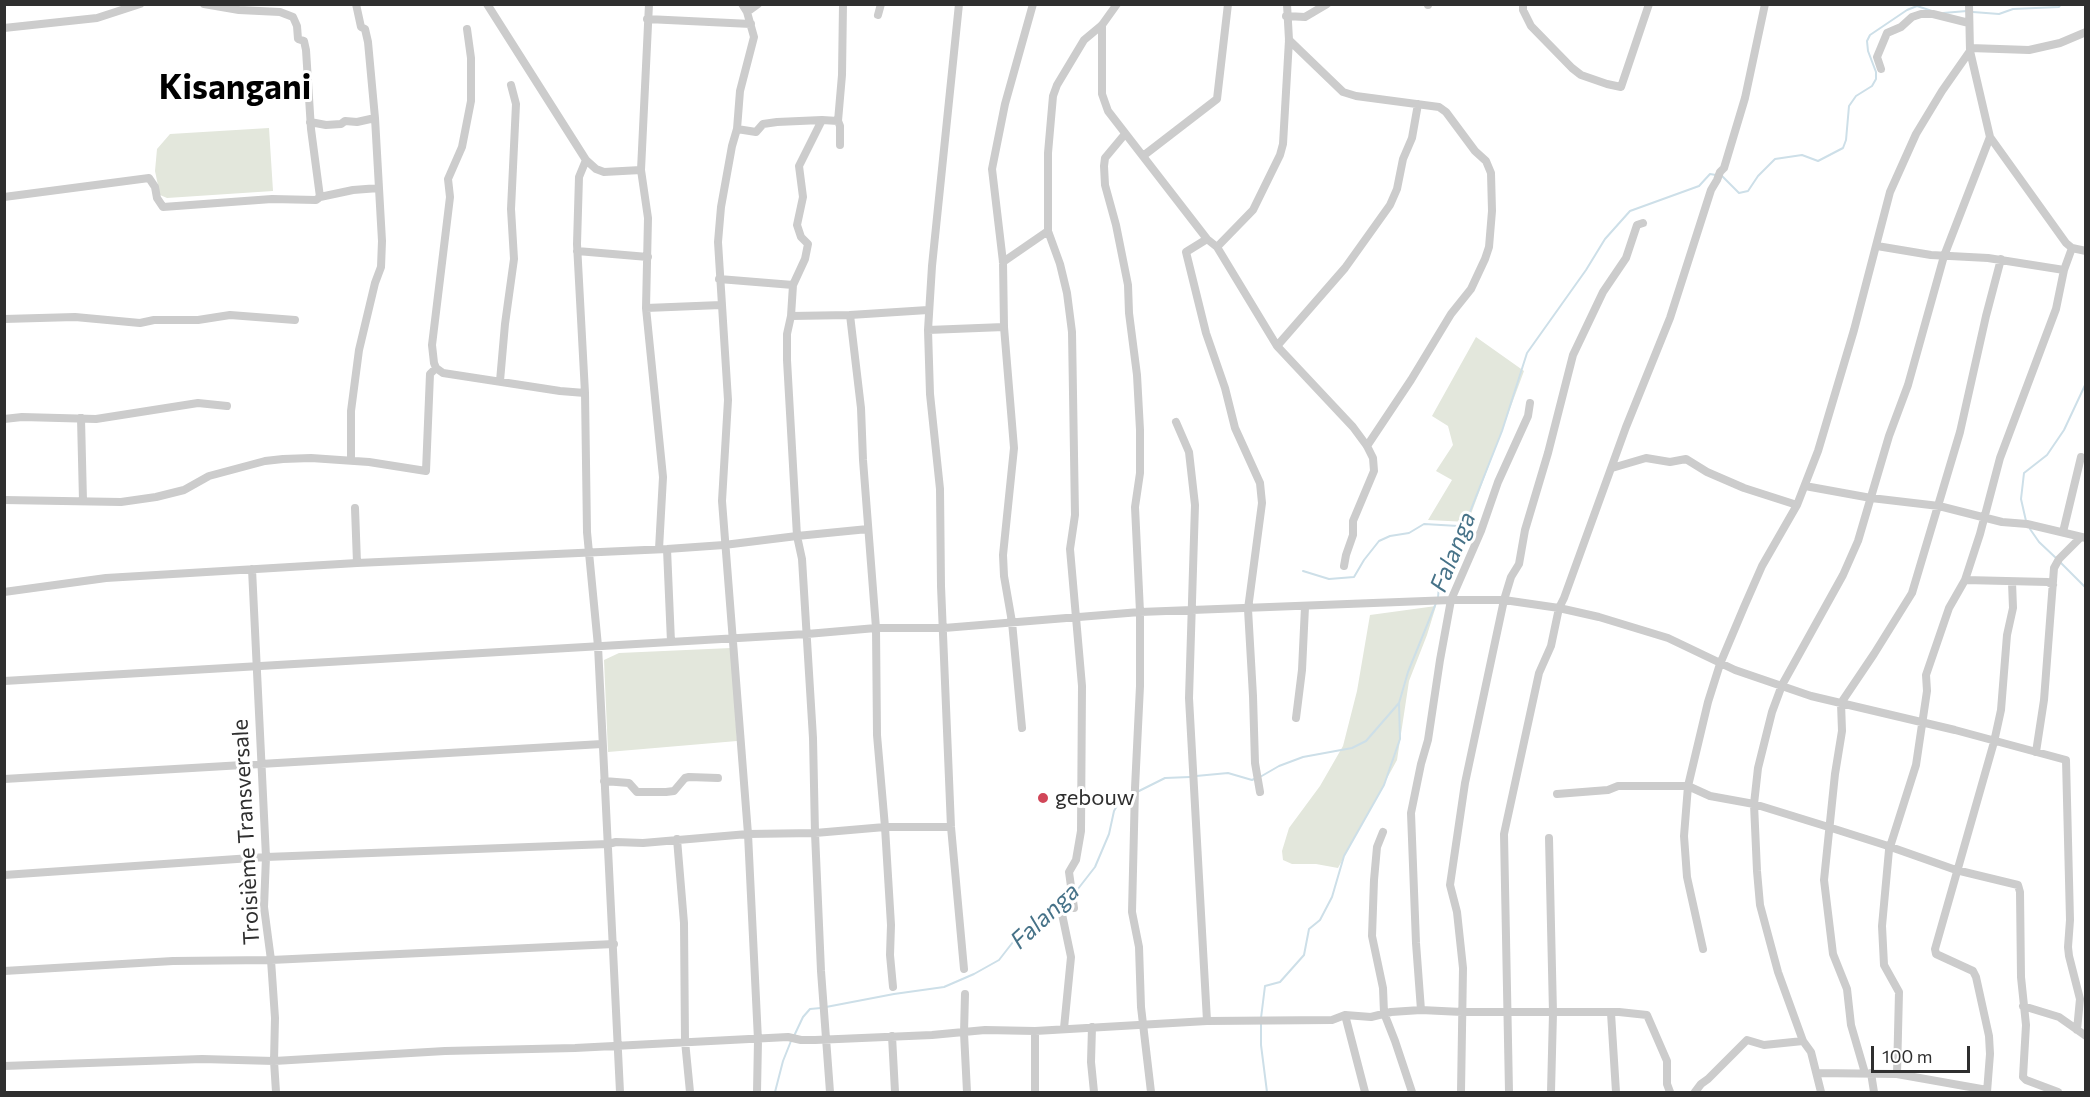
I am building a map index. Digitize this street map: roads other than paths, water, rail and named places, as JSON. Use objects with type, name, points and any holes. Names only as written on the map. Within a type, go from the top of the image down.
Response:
[{"type":"street","points":[[4,28],[97,18],[140,4]]},
{"type":"street","points":[[204,4],[238,10],[280,12],[293,17],[297,26],[298,39],[304,41],[306,50],[310,122],[320,197]]},
{"type":"street","points":[[351,460],[351,411],[359,350],[381,267],[382,241],[368,42],[365,30],[361,27],[356,4]]},
{"type":"street","points":[[487,4],[586,160],[596,169],[604,172],[641,170]]},
{"type":"street","points":[[649,4],[641,170],[648,218],[646,308],[663,477],[663,549],[671,642]]},
{"type":"street","points":[[757,1092],[758,1040],[748,834],[724,545],[722,477],[728,400],[718,242],[721,207],[737,129],[740,91],[754,37],[745,8],[758,4]]},
{"type":"street","points":[[840,145],[838,121],[842,75],[843,4]]},
{"type":"street","points":[[878,15],[881,4]]},
{"type":"street","points":[[959,4],[939,184],[928,330],[930,394],[940,489],[951,827],[964,969]]},
{"type":"street","points":[[1022,728],[1012,622],[1004,576],[1003,555],[1014,448],[1004,327],[1003,262],[992,169],[1005,104],[1033,4]]},
{"type":"street","points":[[1065,1028],[1071,957],[1062,914],[1066,908],[1074,908],[1069,872],[1076,860],[1081,831],[1083,687],[1070,549],[1075,515],[1072,332],[1067,293],[1060,264],[1048,231],[1048,153],[1053,96],[1084,40],[1102,25],[1117,4]]},
{"type":"street","points":[[1143,156],[1217,99],[1228,4]]},
{"type":"street","points":[[1217,247],[1253,210],[1280,155],[1283,144],[1289,40],[1287,4]]},
{"type":"street","points":[[1286,16],[1305,16],[1327,4]]},
{"type":"street","points":[[1523,4],[1523,10],[1531,26],[1572,68],[1581,75],[1621,87],[1649,4]]},
{"type":"street","points":[[1509,1092],[1504,834],[1539,673],[1551,646],[1558,608],[1564,598],[1626,427],[1670,318],[1711,190],[1724,168],[1745,98],[1765,4]]},
{"type":"street","points":[[1969,5],[1970,50],[1990,137],[2058,232],[2072,248],[2085,251]]},
{"type":"street","points":[[1881,69],[1877,57],[1887,33],[1901,27],[1912,17],[1933,14],[1969,21]]},
{"type":"street","points":[[647,18],[751,24]]},
{"type":"street","points":[[1102,25],[1102,94],[1108,111],[1207,239],[1217,247],[1277,346],[1353,427],[1373,458],[1374,471],[1353,521],[1353,535],[1344,566]]},
{"type":"street","points":[[467,29],[471,58],[471,101],[462,147],[448,179],[450,197],[432,345],[436,368],[443,373],[585,393]]},
{"type":"street","points":[[1970,50],[2029,50],[2060,43],[2085,32]]},
{"type":"street","points":[[1289,40],[1343,92],[1356,96],[1439,107],[1446,112],[1475,152],[1490,166],[1492,211],[1489,247],[1471,289],[1450,314],[1411,380],[1367,446]]},
{"type":"street","points":[[1703,949],[1687,877],[1684,836],[1688,786],[1707,702],[1720,663],[1762,566],[1797,505],[1818,451],[1877,246],[1890,192],[1916,134],[1970,50]]},
{"type":"street","points":[[500,381],[514,260],[510,209],[516,104],[511,85]]},
{"type":"street","points":[[1277,346],[1345,268],[1390,205],[1397,189],[1403,159],[1412,138],[1419,104]]},
{"type":"street","points":[[310,122],[326,125],[375,118]]},
{"type":"street","points":[[822,120],[799,166],[803,197],[797,225],[801,237],[808,244],[805,259],[793,285],[787,334],[787,360],[797,536],[802,559],[807,634],[813,738],[815,833],[830,1092]]},
{"type":"street","points":[[737,129],[756,132],[763,124],[777,122],[838,121]]},
{"type":"street","points":[[1125,134],[1105,158],[1104,166],[1105,185],[1128,285],[1128,313],[1137,375],[1140,473],[1135,507],[1140,612],[1140,686],[1132,912],[1139,947],[1143,1024],[1150,1092]]},
{"type":"street","points":[[1821,1092],[1811,1052],[1803,1041],[1778,972],[1760,905],[1756,871],[1755,786],[1763,744],[1782,685],[1843,575],[1858,541],[1908,385],[1944,256],[1990,137]]},
{"type":"street","points":[[586,160],[579,177],[578,251],[585,393],[589,552],[598,646],[620,1092]]},
{"type":"street","points":[[4,197],[149,178],[163,207],[272,199],[316,200],[320,197],[353,190],[380,188]]},
{"type":"street","points":[[1461,1092],[1463,968],[1450,885],[1465,783],[1504,600],[1511,577],[1519,564],[1525,530],[1573,356],[1603,292],[1626,258],[1637,225],[1643,223]]},
{"type":"street","points":[[1003,262],[1048,231]]},
{"type":"street","points":[[1207,239],[1186,252],[1206,333],[1226,388],[1235,428],[1260,483],[1262,503],[1248,609],[1257,778],[1260,792]]},
{"type":"street","points":[[1877,246],[1944,256],[2001,259],[2064,270]]},
{"type":"street","points":[[1897,1074],[1899,992],[1884,964],[1882,926],[1890,847],[1916,765],[1927,691],[1926,675],[1949,608],[1965,580],[2000,458],[2055,309],[2064,270],[2072,248]]},
{"type":"street","points":[[578,251],[648,257]]},
{"type":"street","points":[[1874,1092],[1851,1025],[1847,989],[1833,954],[1824,880],[1842,731],[1840,703],[1912,593],[1960,432],[2001,259]]},
{"type":"street","points":[[719,279],[793,285]]},
{"type":"street","points":[[646,308],[721,305]]},
{"type":"street","points":[[791,316],[928,310]]},
{"type":"street","points":[[4,319],[75,317],[140,323],[154,320],[198,320],[230,315],[295,320]]},
{"type":"street","points":[[850,315],[861,408],[876,628],[877,735],[885,827],[893,987]]},
{"type":"street","points":[[928,330],[1004,327]]},
{"type":"street","points":[[4,500],[121,502],[156,497],[184,490],[209,476],[265,461],[311,458],[351,460],[426,471],[430,374],[436,368]]},
{"type":"street","points":[[1421,1010],[1411,813],[1428,740],[1448,600],[1481,531],[1498,482],[1528,416],[1530,402]]},
{"type":"street","points":[[4,418],[96,419],[198,403],[227,406]]},
{"type":"street","points":[[81,418],[83,501]]},
{"type":"street","points":[[1176,422],[1189,452],[1194,496],[1189,698],[1208,1022]]},
{"type":"street","points":[[2063,532],[2081,457]]},
{"type":"street","points":[[1612,468],[1646,458],[1670,462],[1686,459],[1689,463],[1716,476],[1797,505]]},
{"type":"street","points":[[1804,486],[1871,498],[1939,506],[2083,538]]},
{"type":"street","points":[[355,508],[357,563]]},
{"type":"street","points":[[4,592],[106,578],[357,563],[663,549],[724,545],[868,529]]},
{"type":"street","points":[[2036,752],[2044,700],[2052,581],[2058,560],[2083,538]]},
{"type":"street","name":"Troisième Transversale","points":[[252,569],[266,857],[264,907],[275,1018],[276,1092]]},
{"type":"street","points":[[1965,580],[2052,581]]},
{"type":"street","points":[[1817,1073],[1897,1074],[1987,1091],[1989,1036],[1976,977],[1973,971],[1936,954],[1935,949],[2001,710],[2007,635],[2013,608],[2012,582]]},
{"type":"street","points":[[4,681],[807,634],[876,628],[944,628],[1140,612],[1448,600],[1504,600],[1558,608],[1599,617],[1668,638],[1752,676],[1811,696],[2066,760],[2070,920],[2068,947],[2080,999],[2077,1030]]},
{"type":"street","points":[[1296,718],[1302,670],[1305,607]]},
{"type":"street","points":[[4,779],[602,744]]},
{"type":"street","points":[[604,781],[629,783],[637,792],[666,792],[674,790],[685,778],[718,778]]},
{"type":"street","points":[[1557,794],[1608,790],[1618,786],[1688,786],[1710,796],[1754,804],[1830,827],[1956,870],[2018,885],[2026,1045],[2023,1077],[2040,1089],[2058,1092]]},
{"type":"street","points":[[4,875],[266,857],[608,844],[885,827],[951,827]]},
{"type":"street","points":[[1383,832],[1377,847],[1372,936],[1383,988],[1384,1013],[1412,1092]]},
{"type":"street","points":[[1549,838],[1553,1013],[1551,1092]]},
{"type":"street","points":[[677,839],[684,923],[685,1041],[690,1092]]},
{"type":"street","points":[[4,971],[614,944]]},
{"type":"street","points":[[965,994],[967,1092]]},
{"type":"street","points":[[2024,1006],[2059,1017],[2085,1036]]},
{"type":"street","points":[[4,1066],[202,1059],[274,1061],[445,1051],[575,1048],[788,1037],[801,1040],[827,1040],[985,1030],[1035,1031],[1143,1024],[1332,1020],[1345,1015],[1371,1017],[1384,1013],[1421,1010],[1508,1011],[1647,1015],[1667,1061],[1667,1084],[1670,1092]]},
{"type":"street","points":[[1611,1013],[1616,1092]]},
{"type":"street","points":[[1345,1015],[1365,1092]]},
{"type":"street","points":[[1092,1027],[1091,1062],[1094,1092]]},
{"type":"street","points":[[1035,1031],[1035,1092]]},
{"type":"street","points":[[892,1036],[895,1092]]},
{"type":"street","points":[[1695,1092],[1747,1040],[1764,1045],[1803,1041]]},
{"type":"waterway","name":"Falanga","points":[[1973,12],[1999,14],[2013,9],[2059,7],[2061,4]]},
{"type":"waterway","name":"Falanga","points":[[1438,598],[1439,585],[1502,431],[1527,353],[1586,270],[1605,239],[1630,211],[1699,186],[1710,174],[1722,176],[1739,193],[1748,191],[1758,176],[1775,159],[1802,155],[1818,161],[1843,148],[1846,140],[1849,106],[1856,96],[1872,86],[1876,79],[1876,72],[1868,51],[1867,41],[1870,35],[1907,10],[1917,6],[1932,11]]},
{"type":"waterway","name":"Falanga","points":[[1943,13],[1967,11]]},
{"type":"waterway","points":[[2026,521],[2021,499],[2024,473],[2047,455],[2064,430],[2086,383]]},
{"type":"waterway","points":[[1303,571],[1329,579],[1354,577],[1379,541],[1390,536],[1409,533],[1424,524],[1458,526],[1465,523]]},
{"type":"waterway","points":[[2030,529],[2039,542],[2056,558]]},
{"type":"waterway","points":[[2060,562],[2086,588]]},
{"type":"waterway","name":"Falanga","points":[[1260,777],[1279,766],[1303,757],[1352,748],[1366,741],[1399,703],[1408,672],[1436,603]]},
{"type":"waterway","points":[[2086,684],[2086,701]]},
{"type":"waterway","points":[[1261,1018],[1265,986],[1280,982],[1304,955],[1309,929],[1320,920],[1332,897],[1344,856],[1384,785],[1400,739],[1399,703]]},
{"type":"waterway","name":"Falanga","points":[[1196,776],[1228,773],[1254,779]]},
{"type":"waterway","name":"Falanga","points":[[1139,791],[1165,778],[1190,777]]},
{"type":"waterway","name":"Falanga","points":[[1074,894],[1095,867],[1109,834],[1114,811],[1121,799],[1134,794]]},
{"type":"waterway","name":"Falanga","points":[[826,1007],[944,987],[974,974],[999,960],[1013,942],[1041,916],[1070,897]]},
{"type":"waterway","name":"Falanga","points":[[794,1036],[803,1017],[810,1009],[821,1008]]},
{"type":"waterway","points":[[1261,1024],[1261,1045],[1267,1092]]},
{"type":"waterway","name":"Falanga","points":[[775,1092],[791,1041]]},
{"type":"place","name":"gebouw","points":[[1043,798]]},
{"type":"district","name":"Kisangani","points":[[235,88]]}]
